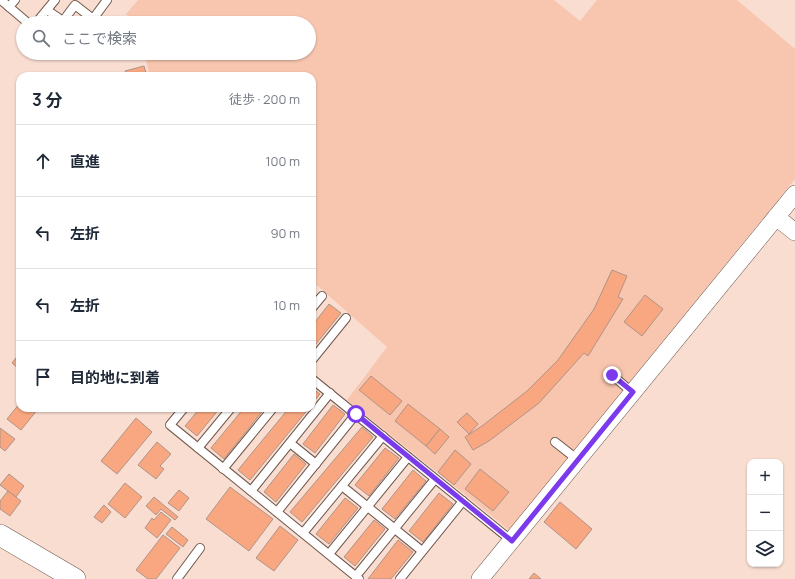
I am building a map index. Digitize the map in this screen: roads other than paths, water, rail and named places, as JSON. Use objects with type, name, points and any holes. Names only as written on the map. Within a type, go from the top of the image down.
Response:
[{"type":"street","points":[[480,579],[795,194]]},
{"type":"street","points":[[776,217],[795,232]]},
{"type":"street","points":[[0,535],[75,579]]},
{"type":"lane","points":[[1,0],[20,16]]},
{"type":"lane","points":[[9,7],[15,0]]},
{"type":"lane","points":[[42,16],[55,0]]},
{"type":"lane","points":[[95,16],[108,0]]},
{"type":"lane","points":[[66,16],[75,5],[86,16]]},
{"type":"lane","points":[[47,10],[55,16]]},
{"type":"lane","points":[[316,303],[322,296]]},
{"type":"lane","points":[[316,355],[346,318]]},
{"type":"lane","points":[[612,375],[633,392]]},
{"type":"lane","points":[[316,382],[512,541]]},
{"type":"lane","points":[[316,411],[330,394]]},
{"type":"lane","points":[[181,412],[170,426],[358,577],[394,528],[435,479]]},
{"type":"lane","points":[[198,448],[228,412]]},
{"type":"lane","points":[[223,469],[270,412]]},
{"type":"lane","points":[[251,491],[315,412]]},
{"type":"lane","points":[[277,512],[356,414]]},
{"type":"lane","points":[[303,533],[382,436]]},
{"type":"lane","points":[[555,442],[578,460]]},
{"type":"lane","points":[[290,443],[316,464]]},
{"type":"lane","points":[[329,554],[408,457]]},
{"type":"lane","points":[[342,486],[422,551]]},
{"type":"lane","points":[[400,579],[463,501]]},
{"type":"lane","points":[[177,579],[200,548]]}]
